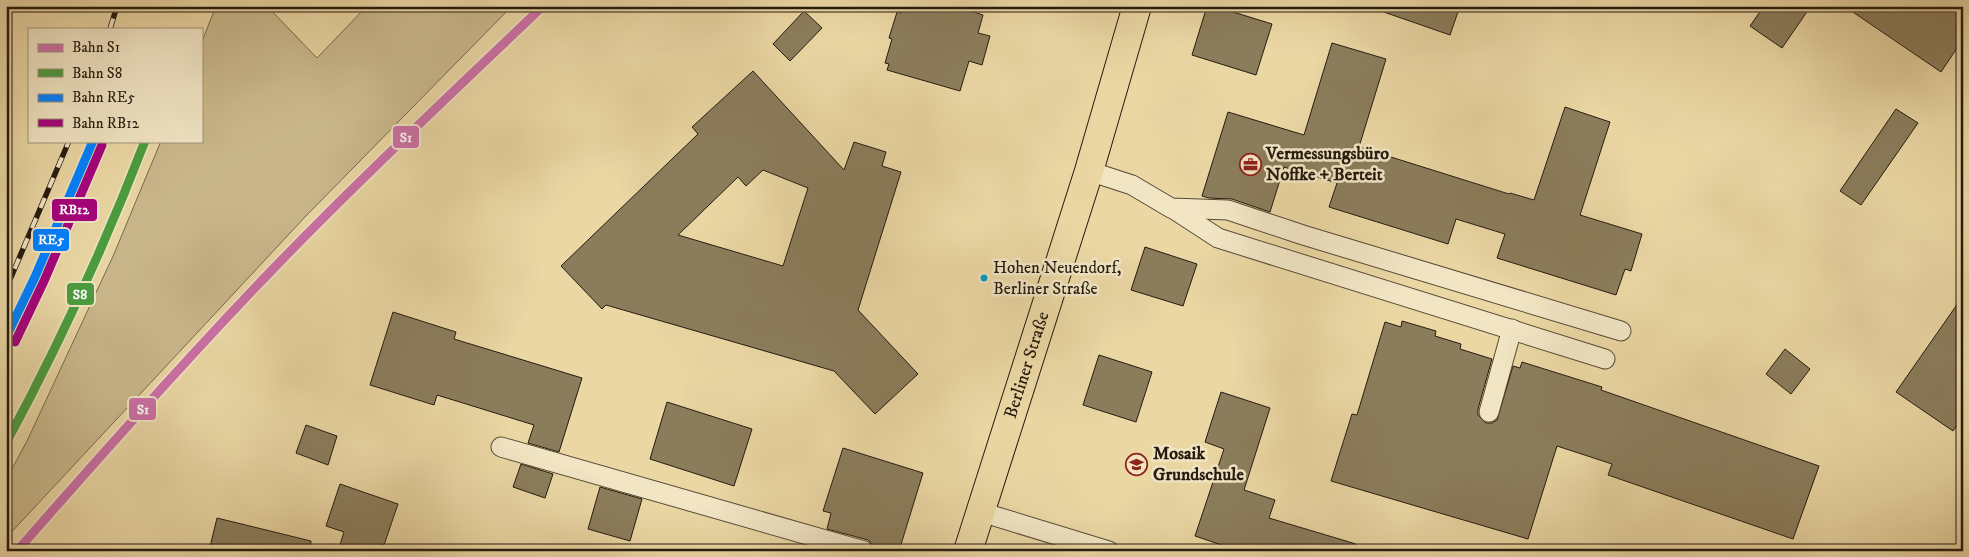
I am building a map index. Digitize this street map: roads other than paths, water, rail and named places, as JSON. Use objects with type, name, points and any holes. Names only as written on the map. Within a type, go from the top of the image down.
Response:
[{"type":"main road","name":"Berliner Straße","points":[[968,551],[1089,171],[1137,6]]},
{"type":"lane","points":[[1089,171],[1132,185],[1218,238],[1605,359]]},
{"type":"lane","points":[[1171,208],[1228,210],[1312,238],[1621,331]]},
{"type":"lane","points":[[1488,412],[1512,329]]},
{"type":"lane","points":[[501,447],[864,551]]},
{"type":"lane","points":[[981,512],[1108,551]]},
{"type":"railway","points":[[110,28],[117,6]]},
{"type":"railway","points":[[6,289],[69,142]]},
{"type":"rail line","name":"S1","points":[[17,551],[144,408],[273,269],[373,169],[543,6]]},
{"type":"rail line","name":"RE5","points":[[6,337],[35,277],[93,142]]},
{"type":"rail line","name":"S8","points":[[6,443],[80,294],[114,218],[145,142]]},
{"type":"rail line","name":"RB12","points":[[15,342],[44,281],[102,145]]},
{"type":"place","name":"Vermessungsbüro Noffke + Berteit","points":[[1250,164]]},
{"type":"place","name":"Hohen Neuendorf, Berliner Straße","points":[[984,278]]},
{"type":"place","name":"Mosaik Grundschule","points":[[1137,464]]}]
